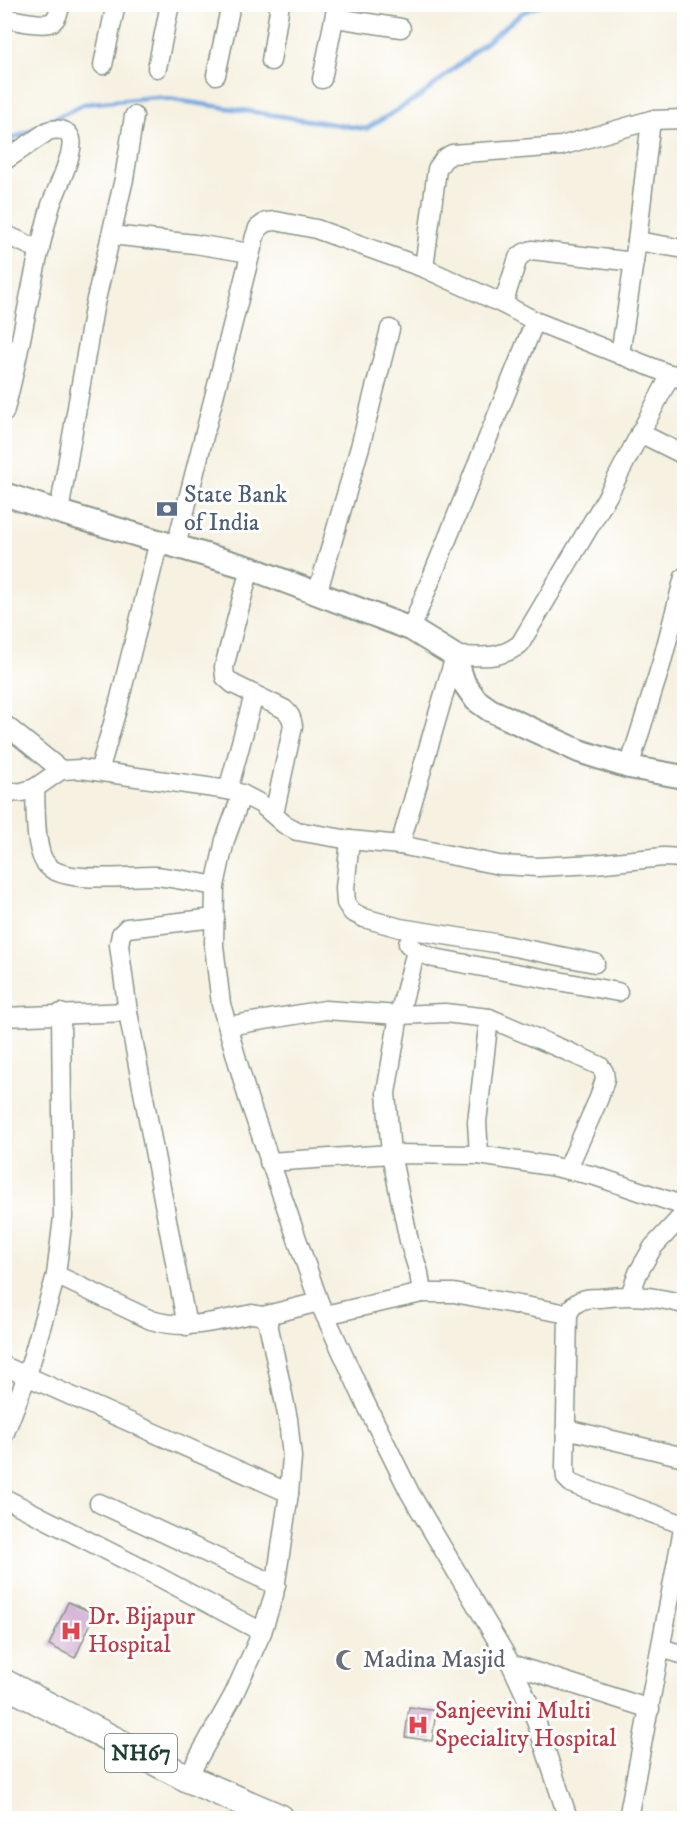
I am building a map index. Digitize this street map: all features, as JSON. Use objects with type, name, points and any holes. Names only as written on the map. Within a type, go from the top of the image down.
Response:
[{"type":"highway","name":"NH67","points":[[4,1683],[187,1778],[280,1818]]},
{"type":"main road","points":[[4,494],[250,568],[411,629],[455,656],[464,683],[476,700],[490,710],[579,751],[629,767],[684,777]]},
{"type":"street","points":[[4,18],[44,24],[52,22],[61,4]]},
{"type":"street","points":[[103,65],[116,4]]},
{"type":"street","points":[[157,68],[170,4]]},
{"type":"street","points":[[216,75],[231,4]]},
{"type":"street","points":[[271,61],[280,4]]},
{"type":"street","points":[[322,80],[337,11],[401,28]]},
{"type":"street","points":[[59,512],[93,308],[124,178],[134,116]]},
{"type":"street","points":[[424,268],[437,169],[444,159],[452,154],[561,146],[651,120],[684,119]]},
{"type":"street","points":[[620,355],[637,241],[651,120]]},
{"type":"street","points":[[4,161],[54,129],[68,133],[71,139],[69,156],[51,205],[32,281],[4,413]]},
{"type":"street","points":[[99,771],[258,228],[266,222],[276,221],[316,229],[424,268],[535,321],[678,377],[640,433],[607,497],[520,644],[510,652],[498,656],[455,656],[400,845]]},
{"type":"street","points":[[4,234],[40,250]]},
{"type":"street","points":[[111,236],[195,244],[250,254]]},
{"type":"street","points":[[637,241],[684,249]]},
{"type":"street","points":[[503,304],[518,258],[524,252],[532,250],[634,262]]},
{"type":"street","points":[[411,629],[535,321]]},
{"type":"street","points":[[317,594],[360,447],[390,329]]},
{"type":"street","points":[[640,433],[684,455]]},
{"type":"street","points":[[250,568],[224,667],[225,677],[233,684],[290,714],[293,726],[274,814]]},
{"type":"street","points":[[629,767],[661,665],[684,577]]},
{"type":"street","points":[[254,695],[215,886],[215,964],[221,1004],[269,1162],[322,1309],[410,1493],[511,1664],[533,1712],[568,1818]]},
{"type":"street","points":[[4,724],[61,770]]},
{"type":"street","points":[[4,793],[35,789],[61,770],[81,769],[235,792],[261,804],[284,824],[297,831],[400,845],[499,865],[537,867],[663,857],[684,858]]},
{"type":"street","points":[[35,789],[38,844],[41,856],[46,865],[56,872],[76,876],[154,876],[215,886]]},
{"type":"street","points":[[350,840],[345,888],[346,903],[352,912],[364,918],[400,928],[495,943],[595,963]]},
{"type":"street","points":[[187,1326],[128,1012],[119,945],[121,934],[127,928],[214,918]]},
{"type":"street","points":[[400,928],[406,941],[416,951],[434,958],[618,992]]},
{"type":"street","points":[[416,951],[399,1015],[386,1093],[391,1154],[422,1293]]},
{"type":"street","points":[[228,1026],[325,1010],[399,1015],[445,1013],[489,1018],[600,1066],[604,1072],[603,1087],[567,1170]]},
{"type":"street","points":[[4,1017],[128,1012]]},
{"type":"street","points":[[4,1435],[27,1376],[56,1275],[63,1217],[61,1013]]},
{"type":"street","points":[[479,1155],[477,1122],[489,1018]]},
{"type":"street","points":[[269,1162],[391,1154],[479,1155],[595,1176],[684,1206]]},
{"type":"street","points":[[630,1295],[638,1273],[653,1247],[684,1214]]},
{"type":"street","points":[[56,1275],[151,1320],[187,1326],[252,1314],[263,1316],[322,1309],[422,1293],[454,1293],[568,1314]]},
{"type":"street","points":[[628,1818],[684,1524],[572,1484],[566,1478],[568,1314],[576,1303],[586,1299],[630,1295],[656,1297],[684,1304]]},
{"type":"street","points":[[187,1778],[233,1696],[262,1632],[276,1585],[292,1457],[288,1419],[268,1323],[263,1316]]},
{"type":"street","points":[[4,1366],[289,1493]]},
{"type":"street","points":[[566,1429],[684,1457]]},
{"type":"street","points":[[4,1498],[262,1632]]},
{"type":"street","points":[[99,1503],[276,1585]]},
{"type":"street","points":[[661,1648],[684,1655]]},
{"type":"street","points":[[511,1664],[650,1709]]},
{"type":"building","points":[[68,1602],[95,1614],[75,1658],[49,1645]]},
{"type":"building","points":[[409,1707],[436,1711],[432,1741],[405,1737]]},
{"type":"waterway","points":[[4,143],[84,104],[155,97],[366,129],[422,95],[522,13],[543,4]]},
{"type":"place","name":"State Bank of India","points":[[167,509]]},
{"type":"place","name":"Dr. Bijapur Hospital","points":[[71,1631]]},
{"type":"place","name":"Madina Masjid","points":[[346,1660]]},
{"type":"place","name":"Sanjeevini Multi Speciality Hospital","points":[[418,1725]]}]
